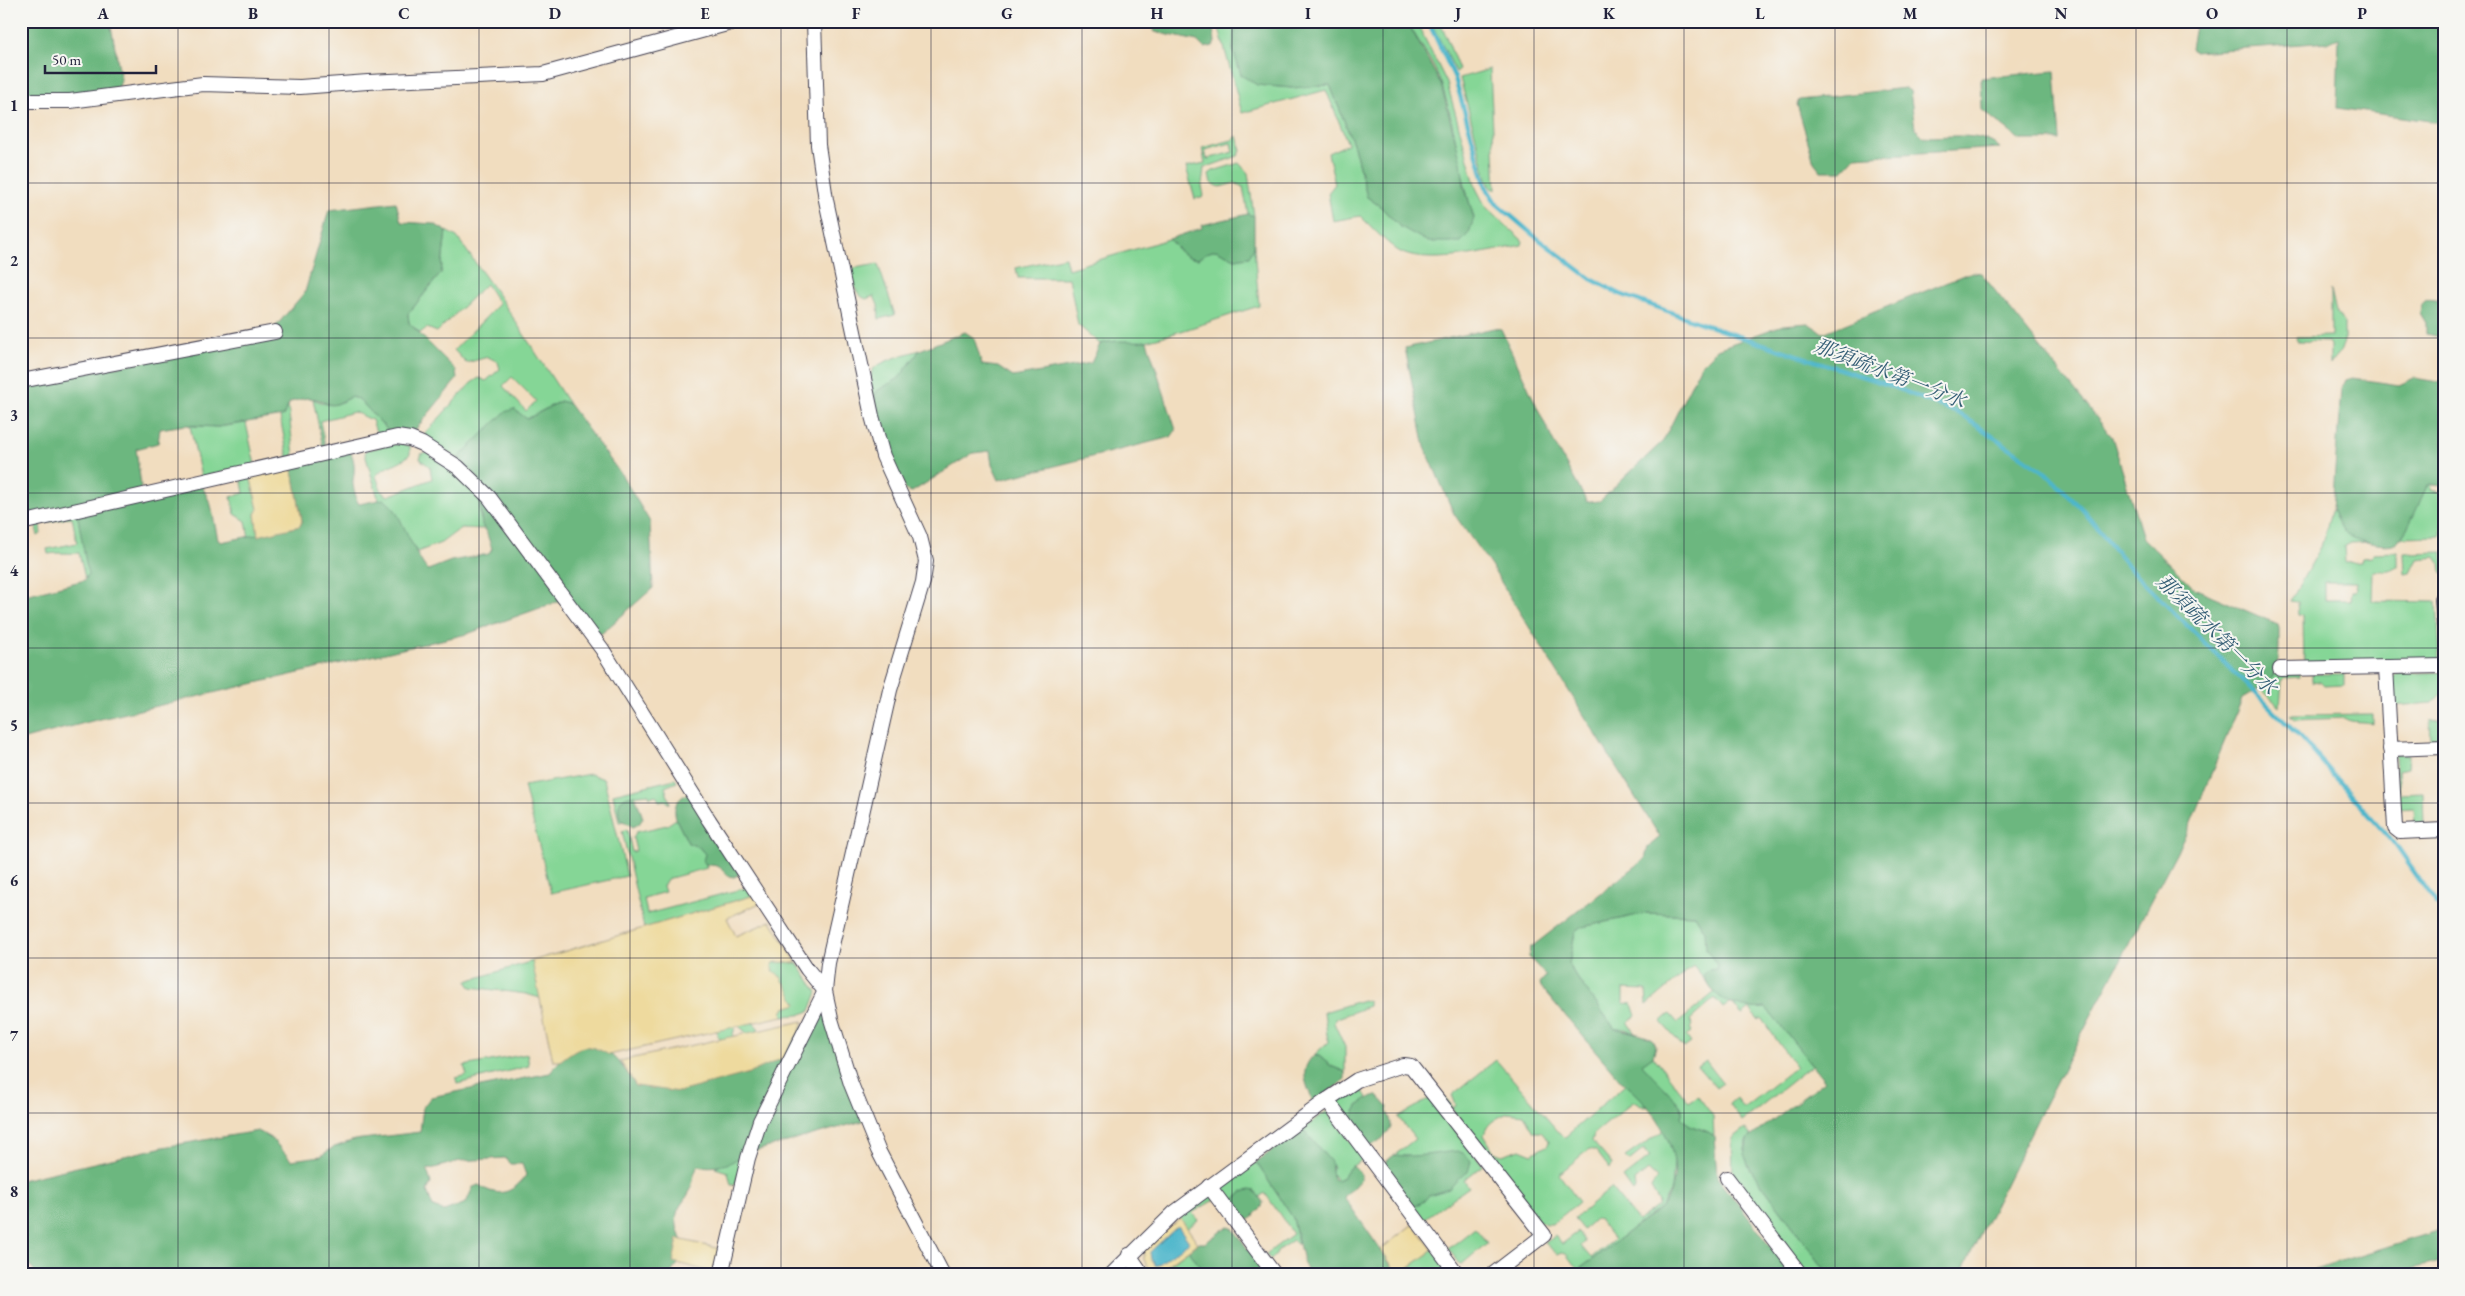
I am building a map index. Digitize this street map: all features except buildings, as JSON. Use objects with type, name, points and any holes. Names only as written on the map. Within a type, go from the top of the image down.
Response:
[{"type":"street","points":[[21,101],[70,101],[203,84],[300,87],[543,74],[738,21]]},
{"type":"street","points":[[814,21],[818,145],[826,200],[872,416],[883,456],[920,537],[926,561],[923,582],[890,690],[828,963],[825,991],[831,1020],[851,1084],[878,1150],[944,1275]]},
{"type":"street","points":[[21,381],[275,332]]},
{"type":"street","points":[[21,523],[397,438],[410,439],[422,444],[458,467],[490,497],[596,641],[709,820],[807,969],[825,991]]},
{"type":"street","points":[[2442,599],[2444,624]]},
{"type":"street","points":[[2280,669],[2444,666]]},
{"type":"street","points":[[2386,668],[2395,828],[2400,832],[2444,830]]},
{"type":"street","points":[[2390,749],[2444,746]]},
{"type":"street","points":[[721,1275],[748,1158],[760,1121],[825,991]]},
{"type":"street","points":[[1111,1275],[1129,1255],[1174,1213],[1326,1100],[1357,1080],[1403,1065],[1411,1066],[1544,1235],[1492,1275]]},
{"type":"street","points":[[1326,1100],[1458,1275]]},
{"type":"street","points":[[1727,1178],[1801,1275]]},
{"type":"street","points":[[1209,1186],[1275,1275]]},
{"type":"street","points":[[1129,1255],[1143,1275]]},
{"type":"green space","points":[[21,21],[110,21],[121,79],[118,91],[21,100]]},
{"type":"green space","points":[[1148,21],[1212,21],[1215,42],[1213,46],[1204,48],[1197,41],[1155,32]]},
{"type":"green space","points":[[1217,21],[1235,21],[1233,50],[1257,85],[1292,88],[1330,85],[1354,146],[1367,197],[1381,207],[1399,226],[1474,218],[1442,86],[1431,61],[1407,21],[1416,21],[1447,83],[1476,188],[1486,207],[1523,241],[1522,245],[1458,256],[1423,258],[1408,255],[1397,250],[1360,216],[1333,221],[1328,193],[1335,184],[1328,153],[1348,144],[1326,90],[1242,113]]},
{"type":"green space","points":[[1235,21],[1407,21],[1441,84],[1461,162],[1464,185],[1474,218],[1469,233],[1461,242],[1428,242],[1399,226],[1381,207],[1367,197],[1354,146],[1330,85],[1292,88],[1257,85],[1241,75],[1233,50]]},
{"type":"green space","points":[[1430,21],[1440,21],[1459,70],[1456,72]]},
{"type":"green space","points":[[2196,21],[2444,21],[2444,123],[2337,108],[2339,38],[2329,42],[2194,52],[2191,48]]},
{"type":"green space","points":[[1490,69],[1496,190],[1491,188],[1487,179],[1460,78]]},
{"type":"green space","points":[[2055,71],[2060,140],[2020,140],[1982,110],[1981,78]]},
{"type":"green space","points":[[1905,88],[1910,91],[1915,128],[1924,137],[1974,137],[1983,139],[2000,148],[1855,157],[1842,171],[1821,171],[1814,162],[1797,104],[1799,100]]},
{"type":"green space","points":[[1237,136],[1241,151],[1238,156],[1204,168],[1202,186],[1204,196],[1195,199],[1186,167],[1205,163],[1202,148],[1232,140]],"holes":[[[1231,143],[1233,152],[1207,159],[1205,150]]]},
{"type":"green space","points":[[1239,163],[1248,173],[1254,216],[1248,214],[1243,187],[1235,183],[1220,187],[1211,183],[1209,174],[1213,171]]},
{"type":"green space","points":[[396,202],[401,222],[434,224],[446,231],[441,273],[408,314],[409,323],[456,370],[457,379],[411,435],[391,434],[359,399],[350,397],[332,405],[316,399],[302,399],[290,402],[283,416],[218,427],[185,425],[160,429],[158,443],[136,449],[140,490],[21,518],[21,384],[265,339],[305,292],[329,210]]},
{"type":"green space","points":[[1248,214],[1254,216],[1254,247],[1249,257],[1235,259],[1216,250],[1206,253],[1198,259],[1188,257],[1169,239],[1202,228],[1202,225]]},
{"type":"green space","points":[[446,231],[457,237],[499,296],[569,404],[560,401],[459,461],[422,437],[471,383],[479,378],[486,381],[500,369],[498,362],[488,357],[466,363],[454,350],[499,304],[486,284],[437,332],[427,328],[420,333],[409,323],[408,314],[441,273]],"holes":[[[512,377],[536,401],[526,411],[503,386]]]},
{"type":"green space","points":[[1169,239],[1184,255],[1198,259],[1206,253],[1216,250],[1236,259],[1249,256],[1254,247],[1259,306],[1149,340],[1100,344],[1078,325],[1069,278],[1018,278],[1016,268],[1065,257],[1068,269]]},
{"type":"green space","points":[[878,264],[895,315],[879,319],[878,305],[874,296],[866,299],[859,294],[854,287],[849,269]]},
{"type":"green space","points":[[1972,272],[1981,273],[2112,437],[2143,538],[2194,588],[2277,624],[2279,628],[2278,664],[2271,678],[2264,685],[2242,699],[2188,830],[2046,1102],[1960,1275],[1829,1275],[1750,1169],[1744,1154],[1749,1138],[1825,1081],[1766,1008],[1747,1008],[1737,1005],[1728,1002],[1713,991],[1707,983],[1704,974],[1708,970],[1716,969],[1717,965],[1706,949],[1705,931],[1695,915],[1647,913],[1582,927],[1575,932],[1569,964],[1575,975],[1615,1029],[1653,1040],[1656,1046],[1653,1056],[1642,1064],[1671,1094],[1680,1106],[1682,1111],[1681,1117],[1685,1121],[1693,1127],[1714,1136],[1717,1177],[1793,1275],[1572,1275],[1661,1207],[1671,1191],[1674,1174],[1673,1157],[1659,1122],[1647,1106],[1622,1082],[1541,987],[1540,983],[1546,976],[1529,957],[1530,948],[1645,859],[1648,847],[1660,837],[1491,566],[1454,514],[1425,447],[1405,348],[1494,328],[1501,329],[1553,441],[1587,502],[1600,501],[1663,441],[1701,365],[1717,349],[1783,325],[1808,323],[1823,333]]},
{"type":"green space","points":[[2331,290],[2336,312],[2344,323],[2344,341],[2341,351],[2330,364],[2330,345],[2328,342],[2297,341],[2296,337],[2331,336]]},
{"type":"green space","points":[[2427,300],[2444,302],[2444,338],[2426,334],[2426,323],[2420,313],[2421,304]]},
{"type":"green space","points":[[965,332],[974,338],[982,365],[998,367],[1013,377],[1091,363],[1100,344],[1106,342],[1147,341],[1176,430],[1171,437],[999,480],[992,465],[990,451],[973,453],[912,492],[905,490],[888,456],[874,399],[877,391],[899,378],[920,350]]},
{"type":"green space","points":[[920,350],[899,379],[877,391],[874,399],[871,385],[872,371],[880,364]]},
{"type":"green space","points":[[2352,378],[2399,385],[2414,378],[2444,383],[2444,486],[2427,486],[2402,536],[2393,544],[2387,545],[2358,540],[2348,535],[2340,527],[2332,509],[2341,389],[2345,380]]},
{"type":"green space","points":[[350,397],[359,399],[391,434],[378,438],[372,420],[354,412],[320,421],[326,451],[324,452],[313,399],[332,405]]},
{"type":"green space","points":[[561,401],[569,404],[623,477],[650,522],[653,588],[601,634],[593,629],[568,598],[467,634],[92,721],[21,740],[21,596],[85,580],[88,575],[77,512],[202,486],[211,505],[218,540],[221,542],[300,526],[302,521],[292,466],[350,451],[354,461],[353,482],[357,501],[359,504],[384,499],[395,510],[428,570],[451,561],[489,554],[492,549],[482,525],[477,477],[459,461],[459,457],[505,412],[514,409],[527,419]]},
{"type":"green space","points":[[288,406],[294,455],[288,458],[280,417]]},
{"type":"green space","points":[[246,423],[255,465],[201,477],[190,426],[218,427]]},
{"type":"green space","points":[[399,443],[410,446],[410,454],[384,469],[376,476],[382,492],[388,496],[432,479],[430,467],[420,459],[421,454],[426,452],[454,470],[480,495],[480,516],[484,529],[461,528],[441,543],[417,552],[384,499],[379,501],[365,454],[366,450]]},
{"type":"green space","points":[[250,475],[258,509],[255,514],[258,536],[249,538],[246,521],[235,514],[231,497],[244,493],[241,477]]},
{"type":"green space","points":[[2431,485],[2430,490],[2444,493],[2441,536],[2400,537],[2427,486]]},
{"type":"green space","points":[[2332,509],[2346,532],[2370,542],[2350,543],[2344,546],[2345,563],[2361,562],[2362,557],[2372,556],[2373,553],[2397,552],[2397,566],[2390,570],[2373,571],[2372,601],[2437,602],[2440,659],[2438,662],[2304,664],[2303,616],[2299,615],[2298,602],[2290,601],[2321,547]],"holes":[[[2325,582],[2356,582],[2357,590],[2352,590],[2351,600],[2325,600]]]},
{"type":"green space","points":[[77,512],[89,575],[85,578],[79,553],[48,554],[47,549],[77,543],[72,517],[40,524],[41,534],[38,536],[35,522]]},
{"type":"green space","points":[[2444,552],[2444,574],[2441,574],[2440,563],[2436,557],[2418,559],[2411,573],[2405,574],[2404,553]]},
{"type":"green space","points":[[2444,672],[2444,692],[2433,703],[2393,706],[2392,679],[2396,674]]},
{"type":"green space","points":[[2276,673],[2300,673],[2300,677],[2285,678],[2282,681],[2280,707],[2260,688]]},
{"type":"green space","points":[[2312,674],[2344,674],[2344,685],[2324,686],[2320,682],[2312,681]]},
{"type":"green space","points":[[2373,714],[2373,724],[2351,721],[2344,718],[2294,720],[2290,715]]},
{"type":"green space","points":[[2444,720],[2444,741],[2431,742],[2430,721]]},
{"type":"green space","points":[[2395,754],[2409,754],[2408,768],[2398,770],[2400,794],[2423,793],[2424,825],[2414,825],[2413,808],[2398,809]]},
{"type":"green space","points":[[590,774],[604,779],[627,876],[551,893],[524,786]]},
{"type":"green space","points":[[675,779],[677,782],[665,787],[669,804],[666,800],[659,801],[656,795],[650,797],[649,794],[630,796],[625,821],[619,822],[613,794]]},
{"type":"green space","points":[[688,793],[740,874],[734,877],[728,876],[719,867],[707,865],[703,861],[705,854],[699,847],[688,843],[678,823],[675,810],[680,798]]},
{"type":"green space","points":[[635,795],[643,818],[639,824],[633,827],[620,819],[619,805],[625,797]]},
{"type":"green space","points":[[676,819],[688,843],[699,847],[705,854],[704,861],[707,868],[667,879],[663,886],[665,892],[644,898],[647,914],[749,887],[755,895],[644,928],[622,831],[627,829],[632,852],[636,851],[633,838],[636,832],[667,825]]},
{"type":"green space","points":[[1647,913],[1695,915],[1705,931],[1812,1065],[1742,1121],[1729,1104],[1736,1098],[1743,1108],[1796,1067],[1761,1018],[1758,1020],[1750,1009],[1742,1015],[1731,1002],[1723,1008],[1715,998],[1690,1020],[1693,1025],[1690,1028],[1692,1031],[1686,1036],[1691,1043],[1684,1048],[1661,1022],[1670,1014],[1678,1023],[1715,992],[1693,966],[1647,1005],[1646,990],[1623,989],[1623,1003],[1632,1004],[1636,1016],[1628,1023],[1636,1035],[1626,1029],[1615,1029],[1569,964],[1575,932],[1582,927]]},
{"type":"green space","points":[[596,942],[542,1008],[540,998],[526,994],[471,987],[467,981]]},
{"type":"green space","points":[[776,962],[797,963],[817,992],[810,1011],[799,1015],[783,1016],[782,1012],[785,1008],[796,1004],[772,972],[772,964]]},
{"type":"green space","points":[[1363,1000],[1369,1002],[1369,1006],[1335,1019],[1334,1023],[1345,1047],[1345,1072],[1331,1066],[1319,1056],[1313,1056],[1328,1042],[1324,1012]]},
{"type":"green space","points":[[824,1003],[863,1121],[744,1154],[722,1165],[711,1167],[698,1166],[690,1191],[678,1210],[676,1220],[684,1253],[670,1275],[37,1275],[21,1254],[21,1180],[163,1147],[258,1131],[272,1139],[291,1160],[321,1156],[332,1148],[354,1140],[420,1132],[423,1107],[431,1097],[550,1073],[575,1048],[589,1046],[598,1047],[606,1051],[620,1063],[636,1086],[800,1031]],"holes":[[[505,1158],[511,1164],[522,1164],[526,1175],[510,1190],[498,1193],[479,1185],[473,1187],[466,1203],[444,1211],[433,1207],[427,1191],[431,1183],[427,1170],[460,1161]]]},
{"type":"green space","points":[[754,1023],[759,1029],[755,1034],[749,1035],[739,1026],[735,1027],[732,1038],[721,1041],[717,1034],[716,1026]]},
{"type":"green space","points":[[527,1054],[529,1066],[457,1084],[456,1078],[467,1075],[464,1066]]},
{"type":"green space","points":[[1313,1056],[1319,1056],[1331,1066],[1345,1072],[1345,1080],[1313,1103],[1306,1084],[1305,1073],[1308,1062]]},
{"type":"green space","points":[[1653,1056],[1689,1102],[1698,1096],[1713,1116],[1714,1136],[1693,1127],[1681,1117],[1682,1111],[1680,1106],[1641,1064]]},
{"type":"green space","points":[[1496,1060],[1564,1138],[1626,1084],[1637,1092],[1648,1107],[1633,1102],[1594,1134],[1592,1141],[1612,1164],[1610,1169],[1596,1151],[1589,1149],[1559,1174],[1579,1202],[1552,1224],[1546,1224],[1538,1221],[1425,1074],[1454,1108],[1456,1105],[1452,1095]],"holes":[[[1508,1113],[1524,1115],[1534,1132],[1541,1132],[1549,1141],[1548,1145],[1532,1154],[1520,1149],[1502,1155],[1494,1152],[1484,1135],[1487,1127],[1496,1119]]]},
{"type":"green space","points":[[1706,1061],[1723,1083],[1716,1088],[1698,1067]]},
{"type":"green space","points":[[1357,1085],[1367,1097],[1358,1106],[1351,1126],[1334,1104],[1340,1094]]},
{"type":"green space","points":[[1377,1095],[1388,1107],[1387,1112],[1391,1124],[1385,1136],[1370,1147],[1351,1126],[1356,1110],[1362,1102]]},
{"type":"green space","points":[[1431,1098],[1483,1165],[1464,1180],[1469,1187],[1424,1219],[1382,1165],[1415,1139],[1398,1117]]},
{"type":"green space","points":[[1327,1111],[1364,1159],[1349,1168],[1343,1177],[1337,1180],[1331,1173],[1333,1167],[1303,1129]]},
{"type":"green space","points":[[1745,1128],[1752,1137],[1749,1138],[1745,1150],[1750,1169],[1829,1275],[1809,1275],[1733,1176],[1732,1138]]},
{"type":"green space","points":[[1303,1129],[1331,1162],[1333,1179],[1337,1180],[1343,1177],[1349,1168],[1353,1166],[1361,1174],[1361,1179],[1344,1197],[1398,1275],[1309,1275],[1303,1261],[1293,1218],[1256,1162]]},
{"type":"green space","points":[[1664,1130],[1670,1143],[1674,1160],[1672,1188],[1661,1207],[1578,1270],[1566,1254],[1558,1255],[1545,1243],[1555,1236],[1562,1244],[1578,1232],[1585,1242],[1581,1246],[1591,1258],[1614,1239],[1599,1220],[1595,1219],[1583,1230],[1574,1219],[1611,1188],[1638,1221],[1658,1206],[1659,1202],[1651,1188],[1657,1178],[1648,1170],[1635,1181],[1636,1189],[1633,1192],[1623,1178],[1650,1157],[1644,1149],[1629,1161],[1625,1157]]},
{"type":"green space","points":[[1458,1151],[1465,1154],[1471,1161],[1468,1172],[1459,1178],[1449,1189],[1429,1195],[1417,1205],[1410,1204],[1382,1165],[1394,1155],[1418,1156]]},
{"type":"green space","points":[[744,1154],[735,1185],[731,1185],[728,1172],[715,1168]]},
{"type":"green space","points":[[1256,1162],[1293,1218],[1298,1244],[1293,1240],[1278,1250],[1271,1260],[1266,1254],[1293,1234],[1265,1193],[1259,1197],[1255,1191],[1243,1192],[1230,1203],[1221,1192],[1222,1186]]},
{"type":"green space","points":[[1255,1191],[1263,1202],[1262,1207],[1254,1217],[1244,1223],[1230,1203],[1243,1192]]},
{"type":"green space","points":[[1212,1195],[1214,1200],[1192,1213],[1198,1220],[1187,1229],[1180,1218],[1207,1196]]},
{"type":"green space","points":[[1228,1226],[1232,1227],[1262,1269],[1259,1275],[1205,1275],[1189,1250],[1198,1243],[1205,1243]]},
{"type":"green space","points":[[1475,1228],[1487,1243],[1461,1265],[1448,1249]]},
{"type":"green space","points":[[2444,1229],[2444,1261],[2385,1275],[2296,1275]]},
{"type":"green space","points":[[1189,1250],[1205,1275],[1155,1275]]},
{"type":"green space","points":[[1433,1250],[1452,1275],[1399,1275]]},
{"type":"sand","points":[[292,466],[302,521],[300,526],[258,536],[255,514],[258,509],[250,475]]},
{"type":"sand","points":[[755,895],[760,903],[727,918],[736,936],[771,921],[797,963],[776,962],[772,964],[773,972],[781,977],[797,1004],[785,1008],[782,1012],[783,1016],[609,1055],[594,1048],[583,1047],[560,1061],[553,1061],[532,961]]},
{"type":"sand","points":[[803,1021],[800,1031],[783,1058],[750,1073],[679,1092],[636,1086],[620,1061]]},
{"type":"sand","points":[[1180,1218],[1198,1243],[1154,1275],[1144,1260],[1144,1249]]},
{"type":"sand","points":[[1413,1224],[1433,1250],[1398,1275],[1381,1249]]},
{"type":"sand","points":[[678,1239],[721,1249],[715,1273],[673,1262]]},
{"type":"water","points":[[1178,1226],[1189,1242],[1156,1266],[1151,1259],[1150,1252]]},
{"type":"waterway","name":"那須疏水第一分水","points":[[1428,21],[1455,78],[1486,187],[1496,203],[1532,234],[1591,279],[1620,294],[1726,332],[1889,385],[1960,414],[2045,472],[2083,510],[2133,572],[2300,737],[2394,843],[2444,915]]}]
